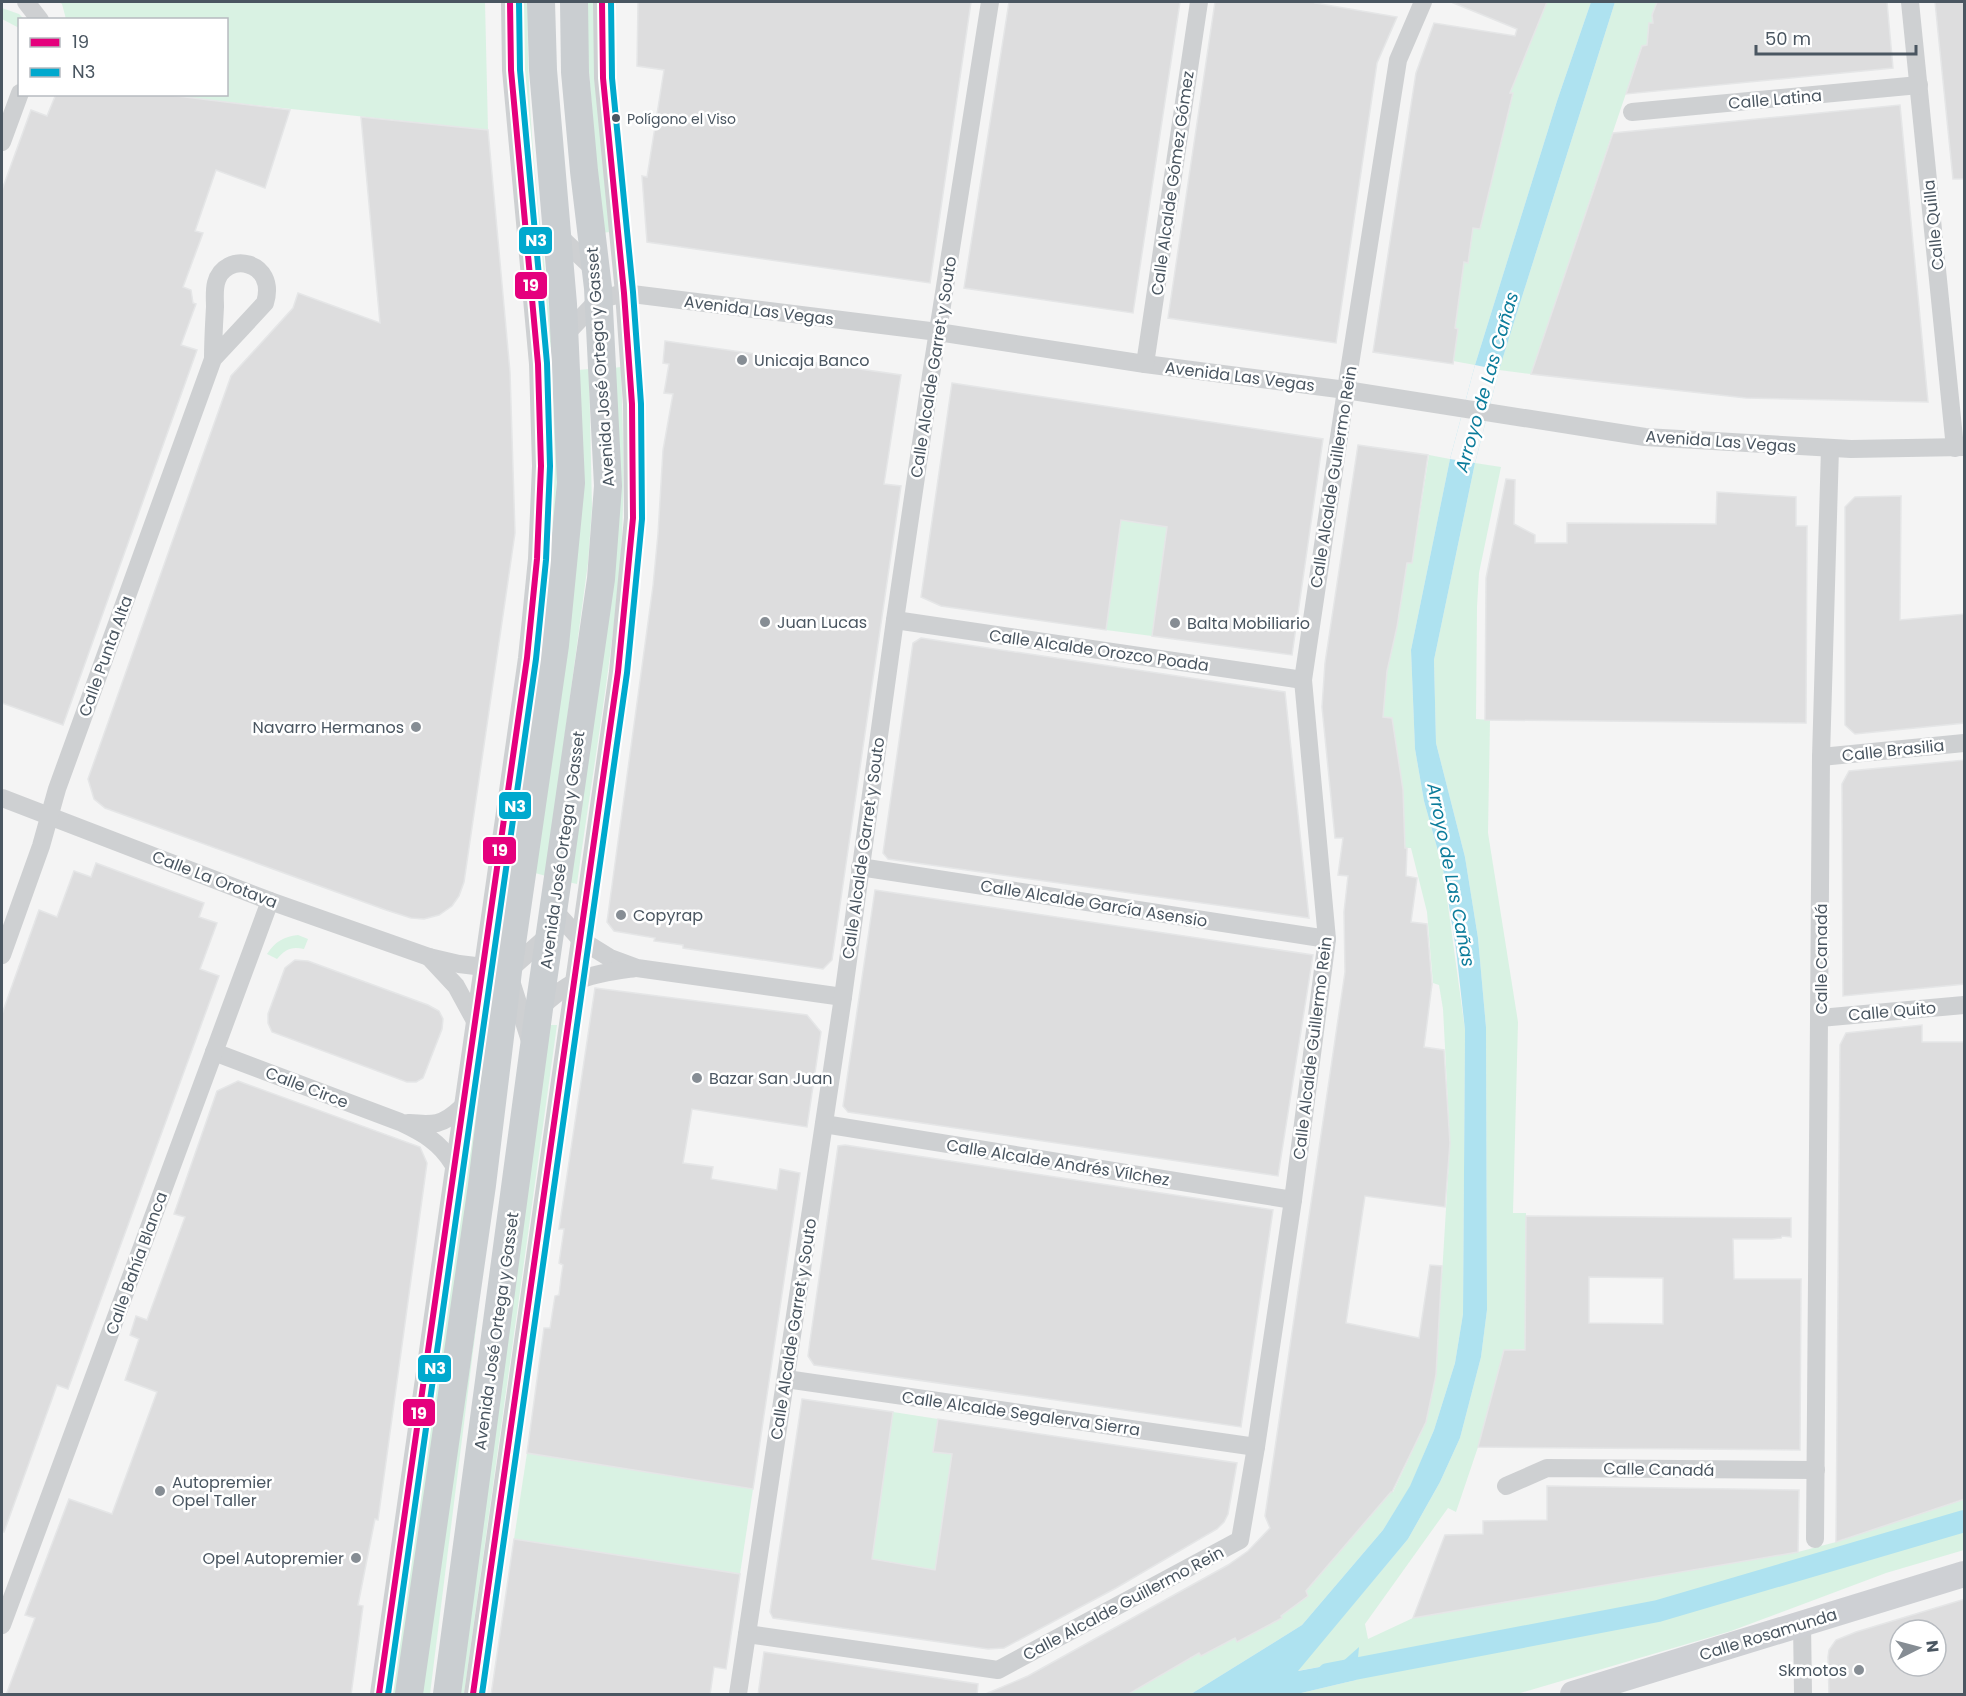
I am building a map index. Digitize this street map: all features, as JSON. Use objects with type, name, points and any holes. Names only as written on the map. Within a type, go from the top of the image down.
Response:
[{"type":"main road","name":"Avenida José Ortega y Gasset","points":[[409,1695],[482,1185],[495,969],[555,645],[571,483],[564,336],[543,70],[541,2]]},
{"type":"main road","name":"Avenida José Ortega y Gasset","points":[[447,1695],[551,921],[602,579],[608,486],[611,296],[596,271],[575,72],[574,2]]},
{"type":"main road","name":"Calle Rosamunda","points":[[1573,1695],[1965,1574]]},
{"type":"street","points":[[26,2],[38,18]]},
{"type":"street","name":"Avenida José Ortega y Gasset","points":[[379,1695],[474,1019],[495,969],[537,559],[541,466],[538,364],[511,70],[510,2]]},
{"type":"street","name":"Avenida José Ortega y Gasset","points":[[473,1695],[618,672],[633,518],[632,404],[611,296],[602,2]]},
{"type":"street","name":"Calle Alcalde Garret y Souto","points":[[738,1695],[843,998],[895,620],[990,2]]},
{"type":"street","name":"Calle Alcalde Gómez Gómez","points":[[1145,364],[1199,2]]},
{"type":"street","name":"Calle Alcalde Guillermo Rein","points":[[747,1634],[998,1670],[1240,1540],[1293,1200],[1327,939],[1303,680],[1398,60],[1423,2]]},
{"type":"street","name":"Calle Quilla","points":[[1910,2],[1960,447]]},
{"type":"street","name":"Calle Latina","points":[[1632,112],[1919,85]]},
{"type":"street","points":[[2,142],[19,96]]},
{"type":"street","points":[[557,234],[596,271]]},
{"type":"street","name":"Calle Punta Alta","points":[[2,955],[41,846],[57,789],[213,359],[216,284],[225,269],[242,263],[251,265],[264,276],[268,284],[265,303],[213,359]]},
{"type":"street","points":[[564,336],[611,296]]},
{"type":"street","name":"Avenida Las Vegas","points":[[611,296],[938,332],[1145,364],[1346,390],[1645,437],[1830,448],[1960,447]]},
{"type":"street","name":"Calle Canadá","points":[[1815,1539],[1821,1018],[1821,757],[1830,448]]},
{"type":"street","name":"Calle Alcalde Orozco Poada","points":[[895,620],[1303,680]]},
{"type":"street","name":"Calle Brasilia","points":[[1821,757],[1965,743]]},
{"type":"street","name":"Calle La Orotava","points":[[2,798],[270,901],[429,957],[495,969]]},
{"type":"street","name":"Calle Alcalde García Asensio","points":[[860,867],[1327,939]]},
{"type":"street","name":"Calle Bahía Blanca","points":[[2,1625],[270,901]]},
{"type":"street","points":[[534,1053],[495,969],[551,921],[610,958],[637,968],[843,998]]},
{"type":"street","name":"Calle La Orotava","points":[[429,957],[456,986],[474,1019]]},
{"type":"street","points":[[539,1009],[559,990],[575,981],[595,974],[637,968]]},
{"type":"street","name":"Calle Quito","points":[[1821,1018],[1965,1005]]},
{"type":"street","name":"Calle Circe","points":[[214,1052],[400,1122],[426,1134],[440,1145],[453,1164]]},
{"type":"street","name":"Calle Circe","points":[[400,1122],[429,1125],[448,1121],[461,1108]]},
{"type":"street","name":"Calle Alcalde Andrés Vílchez","points":[[824,1124],[1293,1200]]},
{"type":"street","name":"Calle Alcalde Segalerva Sierra","points":[[786,1379],[1256,1448]]},
{"type":"street","name":"Calle Canadá","points":[[1506,1486],[1547,1468],[1815,1470]]},
{"type":"street","points":[[1802,1623],[1803,1695]]},
{"type":"green space","points":[[59,2],[485,2],[488,130],[170,96],[228,96],[228,18],[66,18],[62,4]]},
{"type":"green space","points":[[518,2],[528,2],[532,131],[553,347],[545,348],[524,132]]},
{"type":"green space","points":[[584,2],[594,2],[610,232],[601,233]]},
{"type":"green space","points":[[1547,2],[1591,2],[1557,101],[1475,365],[1453,361],[1464,262],[1468,263],[1473,228],[1480,229],[1513,94],[1510,93]]},
{"type":"green space","points":[[1615,2],[1657,2],[1653,23],[1649,23],[1648,45],[1642,46],[1531,374],[1499,370]]},
{"type":"green space","points":[[2,8],[19,14],[23,18],[18,18],[18,27],[2,19]]},
{"type":"green space","points":[[621,367],[623,484],[621,554],[607,678],[577,884],[568,882],[612,368]]},
{"type":"green space","points":[[589,369],[592,508],[588,563],[546,876],[535,873],[578,370]]},
{"type":"green space","points":[[556,372],[558,442],[555,546],[510,867],[505,867],[540,615],[551,501],[548,373]]},
{"type":"green space","points":[[1429,455],[1450,459],[1411,650],[1415,749],[1424,801],[1443,869],[1465,1030],[1463,1314],[1455,1363],[1434,1430],[1410,1487],[1383,1530],[1302,1625],[1191,1694],[1127,1694],[1199,1653],[1235,1638],[1237,1641],[1282,1618],[1281,1616],[1308,1596],[1306,1591],[1393,1492],[1426,1422],[1436,1374],[1450,1143],[1443,1009],[1439,985],[1433,983],[1427,912],[1411,848],[1405,848],[1392,718],[1383,717],[1387,671],[1397,627],[1407,563],[1412,563]]},
{"type":"green space","points":[[1475,463],[1501,467],[1479,573],[1476,719],[1490,720],[1488,833],[1518,1022],[1513,1213],[1526,1213],[1525,1349],[1504,1350],[1478,1447],[1456,1512],[1448,1508],[1365,1624],[1368,1639],[1413,1618],[1798,1552],[1836,1542],[1964,1499],[1964,1550],[1886,1573],[1731,1631],[1517,1694],[1297,1694],[1356,1680],[1341,1663],[1297,1671],[1408,1539],[1440,1482],[1460,1438],[1481,1357],[1487,1310],[1486,1027],[1478,938],[1465,857],[1436,743],[1434,660]]},
{"type":"green space","points":[[1121,520],[1167,527],[1152,636],[1106,630]]},
{"type":"green space","points":[[298,935],[308,939],[304,949],[289,949],[277,959],[267,954],[280,940]]},
{"type":"green space","points":[[550,1025],[557,1025],[464,1694],[455,1694]]},
{"type":"green space","points":[[481,1038],[489,1039],[398,1694],[389,1694]]},
{"type":"green space","points":[[479,1304],[430,1694],[421,1694]]},
{"type":"green space","points":[[893,1412],[938,1419],[933,1451],[952,1454],[935,1570],[872,1559]]},
{"type":"green space","points":[[527,1453],[753,1489],[740,1574],[514,1539]]},
{"type":"water","name":"Arroyo de Las Cañas","points":[[1591,2],[1615,2],[1499,370],[1475,463],[1434,660],[1436,743],[1465,857],[1478,938],[1486,1027],[1487,1310],[1481,1357],[1460,1438],[1440,1482],[1408,1539],[1298,1671],[1341,1663],[1359,1647],[1356,1680],[1297,1694],[1191,1694],[1302,1625],[1383,1530],[1410,1486],[1434,1430],[1455,1363],[1463,1314],[1465,1030],[1456,949],[1443,869],[1424,801],[1415,749],[1411,650],[1450,459],[1475,365],[1557,101]]},
{"type":"pier","points":[[1475,365],[1499,370],[1475,463],[1450,459]]},
{"type":"building","points":[[638,2],[971,2],[930,283],[647,242],[642,176],[647,177],[664,70],[637,66]]},
{"type":"building","points":[[1009,2],[1180,2],[1133,313],[964,288]]},
{"type":"building","points":[[1215,2],[1316,2],[1397,17],[1377,63],[1336,343],[1168,318]]},
{"type":"building","points":[[1451,2],[1547,2],[1510,93],[1513,93],[1480,229],[1473,228],[1468,263],[1464,262],[1455,328],[1458,329],[1453,364],[1373,352],[1416,73],[1434,23],[1515,36],[1517,29]]},
{"type":"building","points":[[1657,2],[1887,2],[1893,68],[1626,94],[1642,46],[1647,45],[1649,23],[1653,23],[1652,15]]},
{"type":"building","points":[[1935,2],[1965,2],[1965,179],[1953,179]]},
{"type":"building","points":[[55,96],[177,96],[290,110],[265,188],[216,170],[195,231],[203,233],[183,287],[191,290],[193,303],[196,304],[181,345],[197,350],[63,725],[2,703],[2,190],[31,110],[47,116]]},
{"type":"building","points":[[1900,105],[1928,402],[1746,398],[1531,374],[1613,133]]},
{"type":"building","points":[[361,117],[488,130],[510,372],[515,533],[464,882],[452,906],[439,915],[424,919],[411,918],[386,910],[105,808],[94,799],[88,779],[231,376],[293,308],[298,293],[380,323]]},
{"type":"building","points":[[665,341],[901,375],[884,484],[901,486],[832,960],[823,969],[683,948],[683,945],[654,941],[655,938],[614,931],[607,922],[653,586],[663,450],[673,394],[664,393],[669,364],[663,363]]},
{"type":"building","points":[[952,383],[1323,439],[1292,655],[1152,636],[1167,527],[1121,520],[1106,630],[941,606],[921,597]]},
{"type":"building","points":[[1358,445],[1428,455],[1412,563],[1407,563],[1397,627],[1387,671],[1383,717],[1392,718],[1403,790],[1405,848],[1407,848],[1406,876],[1417,878],[1411,922],[1427,924],[1432,984],[1424,1047],[1444,1050],[1450,1143],[1445,1207],[1365,1196],[1346,1323],[1419,1338],[1430,1265],[1442,1266],[1436,1375],[1426,1422],[1392,1492],[1306,1591],[1308,1596],[1281,1616],[1282,1618],[1237,1642],[1235,1638],[1201,1656],[1199,1653],[1127,1695],[983,1695],[1028,1676],[1228,1565],[1248,1551],[1270,1528],[1265,1516],[1345,972],[1344,912],[1348,876],[1338,875],[1343,838],[1335,838],[1322,707],[1325,663]]},
{"type":"building","points":[[1506,479],[1515,480],[1514,524],[1535,535],[1535,543],[1567,543],[1567,523],[1716,524],[1717,492],[1796,497],[1796,526],[1807,526],[1806,723],[1485,720],[1486,578]]},
{"type":"building","points":[[1901,496],[1900,620],[1965,614],[1965,723],[1855,734],[1845,725],[1845,507],[1855,497]]},
{"type":"building","points":[[921,638],[1285,692],[1309,918],[888,859],[883,853],[913,643]]},
{"type":"building","points":[[1965,760],[1965,984],[1843,996],[1842,784],[1849,771]]},
{"type":"building","points":[[96,863],[204,903],[199,917],[217,923],[200,969],[219,976],[68,1389],[57,1385],[4,1532],[2,1532],[2,1014],[39,910],[57,917],[74,871],[91,877]]},
{"type":"building","points":[[875,890],[1313,955],[1278,1176],[848,1112],[843,1106]]},
{"type":"building","points":[[295,960],[308,961],[439,1011],[443,1019],[442,1029],[423,1078],[416,1082],[407,1082],[272,1032],[268,1023],[268,1014],[285,968]]},
{"type":"building","points":[[595,988],[807,1015],[821,1032],[807,1127],[692,1109],[683,1163],[713,1167],[711,1179],[777,1190],[780,1169],[800,1173],[753,1489],[527,1453],[544,1328],[550,1328],[555,1296],[559,1295],[563,1265],[559,1263],[564,1229],[559,1229]]},
{"type":"building","points":[[1922,1025],[1922,1042],[1965,1042],[1965,1499],[1836,1542],[1840,1045],[1846,1033]]},
{"type":"building","points":[[238,1081],[420,1147],[427,1163],[378,1520],[375,1519],[358,1605],[363,1606],[351,1695],[6,1695],[35,1618],[25,1615],[69,1499],[112,1514],[157,1392],[125,1380],[139,1339],[130,1335],[136,1316],[147,1320],[185,1217],[174,1214],[217,1091]]},
{"type":"building","points":[[845,1145],[1273,1210],[1241,1427],[814,1365],[808,1356],[810,1341],[838,1146]]},
{"type":"building","points":[[1526,1216],[1791,1218],[1791,1237],[1733,1239],[1734,1279],[1801,1279],[1800,1450],[1478,1447],[1504,1350],[1525,1350]],"holes":[[[1589,1277],[1663,1278],[1663,1324],[1589,1323]]]},
{"type":"building","points":[[802,1399],[893,1412],[872,1559],[935,1570],[952,1454],[933,1452],[938,1419],[1237,1463],[1228,1514],[1217,1529],[1116,1588],[1004,1648],[988,1649],[773,1618],[770,1612]]},
{"type":"building","points":[[1547,1486],[1799,1490],[1798,1552],[1413,1618],[1445,1535],[1483,1534],[1483,1521],[1547,1520]]},
{"type":"building","points":[[514,1539],[740,1574],[726,1669],[714,1667],[710,1695],[491,1695]]},
{"type":"building","points":[[1965,1599],[1965,1695],[1829,1695],[1828,1657],[1829,1650],[1836,1640],[1888,1622],[1888,1678],[1948,1678],[1948,1618],[1902,1618]]},
{"type":"building","points":[[764,1652],[978,1684],[977,1695],[758,1695]]},
{"type":"waterway","points":[[1328,1674],[1658,1611],[1964,1521]]},
{"type":"transit line","name":"19","points":[[379,1694],[527,658],[537,559],[541,466],[538,364],[511,70],[510,2]]},
{"type":"transit line","name":"N3","points":[[388,1694],[536,659],[546,560],[550,466],[547,363],[520,70],[519,2]]},
{"type":"transit line","name":"19","points":[[473,1694],[618,672],[633,518],[632,404],[624,293],[603,78],[602,2]]},
{"type":"transit line","name":"N3","points":[[482,1694],[627,673],[642,519],[641,404],[633,292],[612,78],[611,2]]},
{"type":"place","name":"Polígono el Viso","points":[[616,118]]},
{"type":"place","name":"Unicaja Banco","points":[[742,360]]},
{"type":"place","name":"Juan Lucas","points":[[765,622]]},
{"type":"place","name":"Balta Mobiliario","points":[[1175,623]]},
{"type":"place","name":"Navarro Hermanos","points":[[416,727]]},
{"type":"place","name":"Copyrap","points":[[621,915]]},
{"type":"place","name":"Bazar San Juan","points":[[697,1078]]},
{"type":"place","name":"Autopremier Opel Taller","points":[[160,1491]]},
{"type":"place","name":"Opel Autopremier","points":[[356,1558]]},
{"type":"place","name":"Skmotos","points":[[1859,1670]]}]
